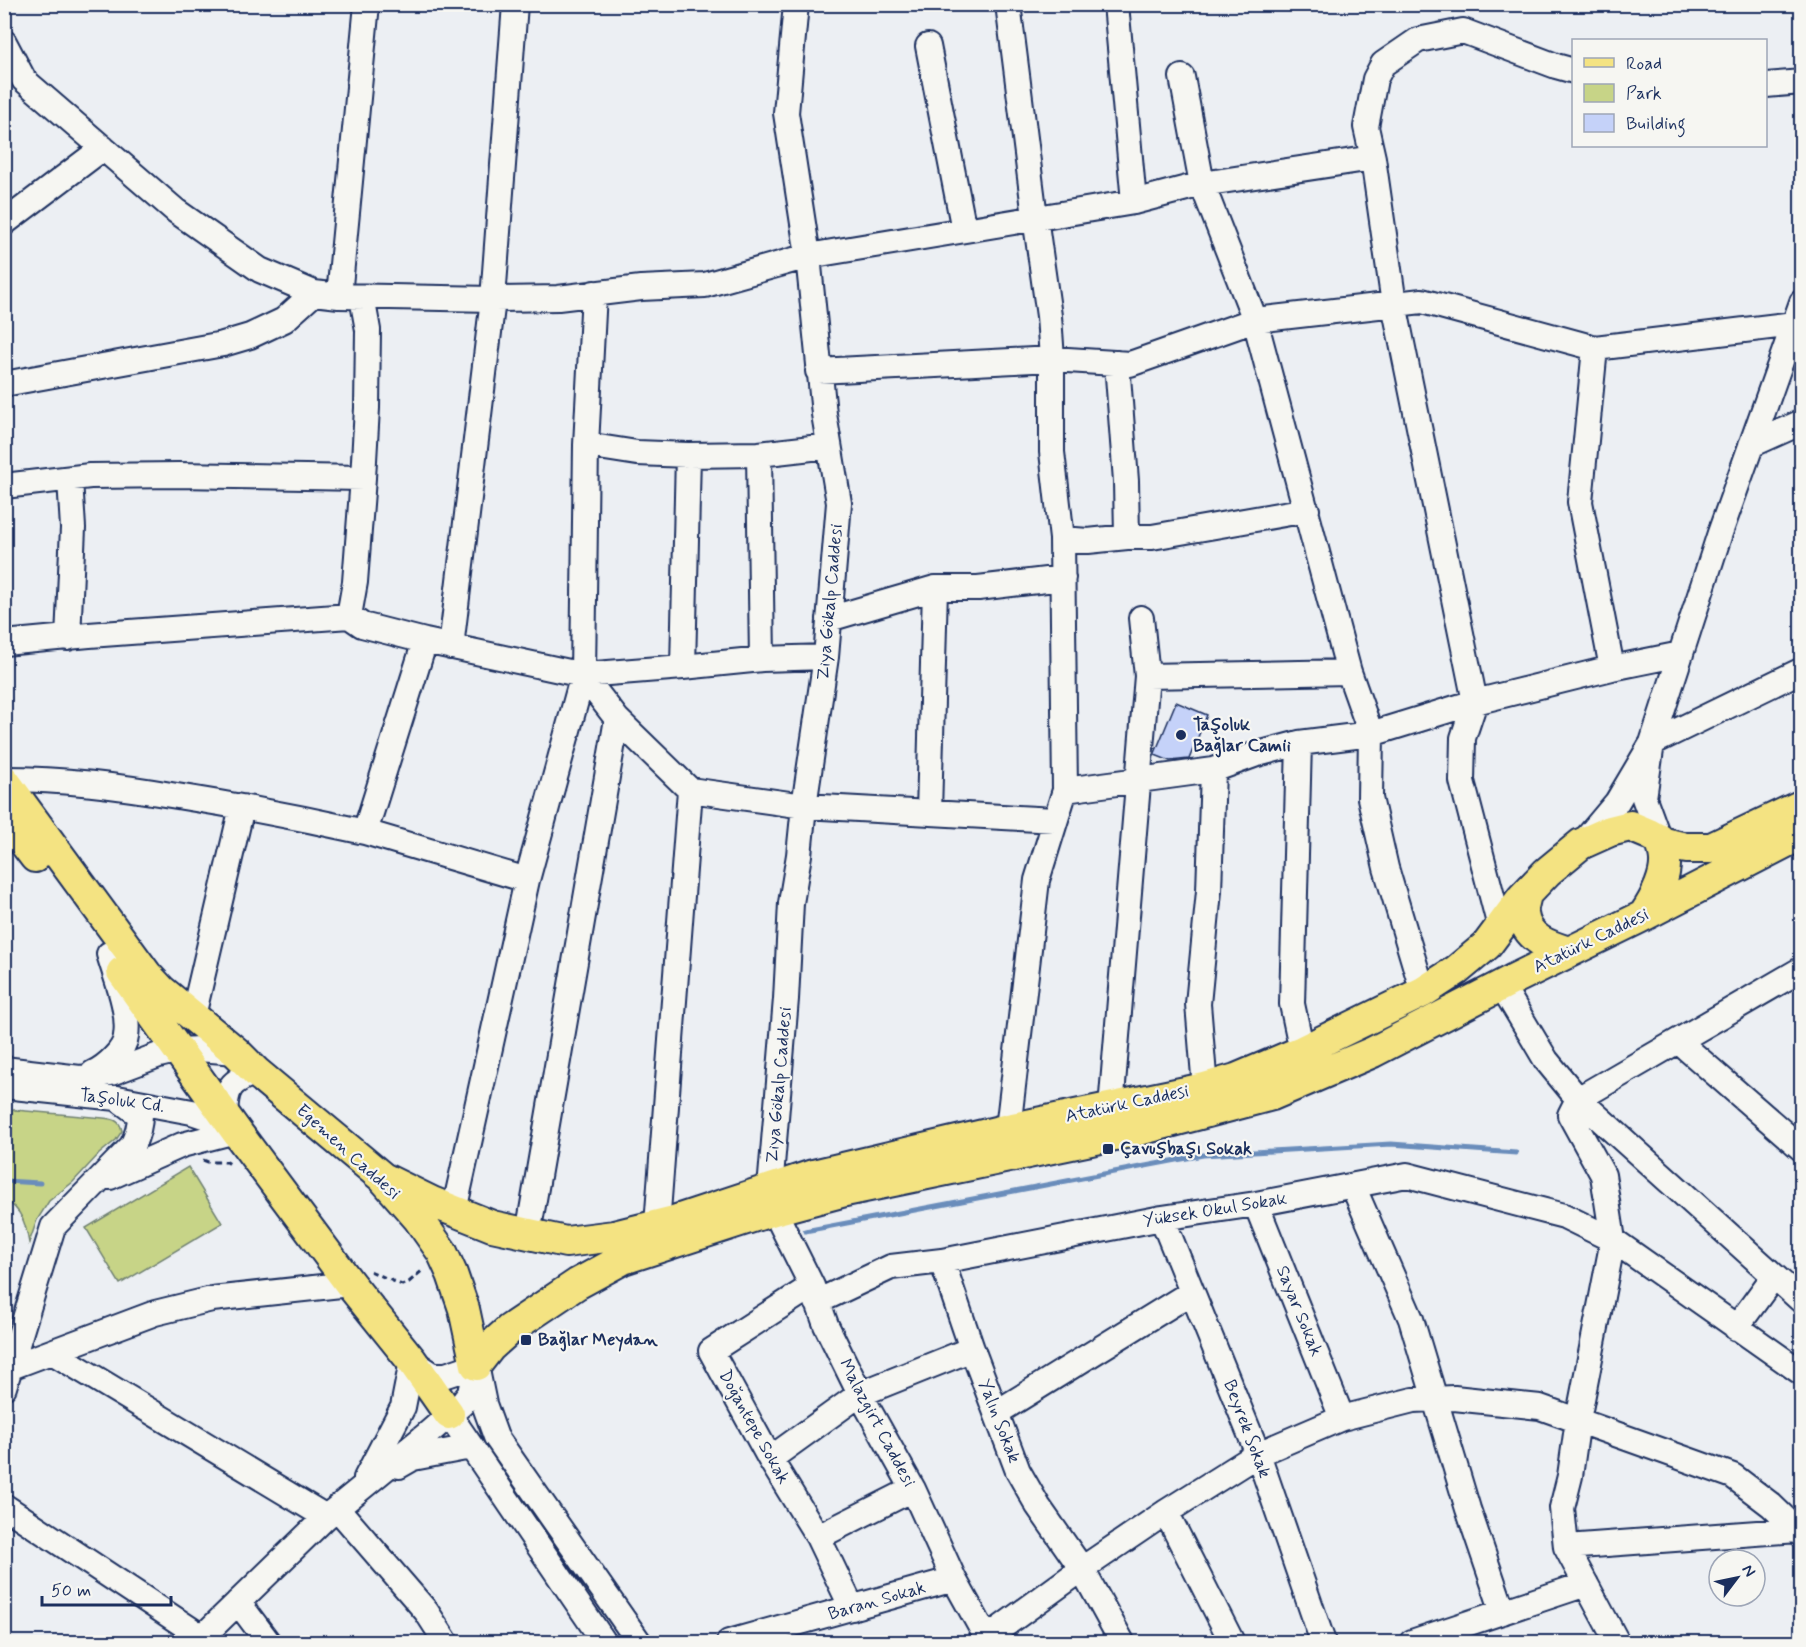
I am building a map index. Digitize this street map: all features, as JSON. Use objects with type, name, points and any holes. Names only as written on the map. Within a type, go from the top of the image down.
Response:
[{"type":"main road","name":"Egemen Caddesi","points":[[4,780],[147,975],[161,990],[382,1178],[418,1218],[442,1252],[464,1309],[476,1365]]},
{"type":"main road","name":"Atatürk Caddesi","points":[[476,1365],[490,1347],[510,1329],[577,1284],[623,1259],[772,1200],[813,1175],[1008,1129],[1205,1088],[1236,1079],[1302,1051],[1423,992],[1457,970],[1487,945],[1526,894],[1547,872],[1581,844],[1610,831],[1630,826],[1665,843],[1686,848],[1711,848],[1802,804]]},
{"type":"main road","points":[[4,816],[180,1050],[231,1123],[359,1277],[412,1361],[449,1414]]},
{"type":"main road","name":"Atatürk Caddesi","points":[[382,1178],[492,1226],[567,1242],[614,1236],[772,1200],[845,1191],[1139,1130],[1272,1095],[1373,1052],[1802,834]]},
{"type":"main road","points":[[1644,915],[1652,903],[1665,867],[1664,853],[1659,839]]},
{"type":"main road","points":[[1526,894],[1523,913],[1526,925],[1533,935],[1544,944],[1569,952]]},
{"type":"street","points":[[339,296],[367,4]]},
{"type":"street","points":[[451,647],[493,299],[515,4]]},
{"type":"street","name":"Ziya Gökalp Caddesi","points":[[772,1200],[786,999],[790,903],[799,855],[826,657],[839,503],[818,371],[808,256],[786,113],[796,4]]},
{"type":"street","points":[[1008,4],[1049,316],[1052,358],[1052,452],[1062,539],[1065,790],[1037,880],[1008,1129]]},
{"type":"street","points":[[1116,4],[1134,202]]},
{"type":"street","points":[[1500,927],[1462,781],[1463,738],[1476,702],[1394,304],[1373,158],[1366,127],[1375,79],[1383,64],[1418,40],[1463,31],[1572,70]]},
{"type":"street","points":[[4,42],[24,81],[177,211],[260,270],[314,293],[339,296],[558,298],[594,293],[705,285],[808,256],[1134,202],[1202,184],[1373,158]]},
{"type":"street","points":[[928,46],[964,230]]},
{"type":"street","points":[[1182,77],[1202,184],[1255,320],[1349,672],[1371,734],[1370,798],[1386,867],[1423,992]]},
{"type":"street","points":[[1767,85],[1802,82]]},
{"type":"street","points":[[4,223],[103,148]]},
{"type":"street","points":[[4,384],[224,344],[250,336],[284,320],[314,293]]},
{"type":"street","points":[[454,1211],[527,880],[583,675],[586,445],[594,293]]},
{"type":"street","points":[[349,616],[355,582],[363,478],[368,330],[363,297]]},
{"type":"street","points":[[818,371],[1052,358],[1130,364],[1255,320],[1422,301],[1595,348],[1798,313],[1720,533],[1652,743],[1644,798],[1659,839]]},
{"type":"street","points":[[1595,348],[1580,502],[1612,668]]},
{"type":"street","points":[[1118,363],[1126,481],[1127,537]]},
{"type":"street","points":[[1751,445],[1802,422]]},
{"type":"street","points":[[586,445],[638,453],[688,455],[759,454],[829,446]]},
{"type":"street","points":[[759,454],[762,659]]},
{"type":"street","points":[[683,668],[688,455]]},
{"type":"street","points":[[4,486],[90,476],[363,478]]},
{"type":"street","points":[[68,638],[74,528],[70,478]]},
{"type":"street","points":[[1062,539],[1088,541],[1152,537],[1307,510]]},
{"type":"street","points":[[829,619],[935,588],[978,588],[1063,578]]},
{"type":"street","points":[[929,813],[935,588]]},
{"type":"street","points":[[4,643],[349,616],[362,625],[425,641],[583,675],[683,668],[762,659],[826,657]]},
{"type":"street","points":[[1111,1108],[1147,676],[1141,618]]},
{"type":"street","points":[[365,832],[425,641]]},
{"type":"street","points":[[1065,790],[1213,770],[1254,755],[1299,743],[1371,734],[1476,702],[1612,668],[1681,654]]},
{"type":"street","points":[[1581,844],[1617,802],[1652,743],[1802,670]]},
{"type":"street","points":[[1147,676],[1349,672]]},
{"type":"street","points":[[583,675],[617,719],[690,790],[804,806],[1055,820]]},
{"type":"street","points":[[528,1234],[617,719]]},
{"type":"street","points":[[1299,743],[1292,1004],[1302,1051]]},
{"type":"street","points":[[1205,1088],[1198,1005],[1209,891],[1213,770]]},
{"type":"street","points":[[4,780],[48,779],[108,784],[242,807],[365,832],[527,880]]},
{"type":"street","points":[[657,1225],[690,790]]},
{"type":"street","points":[[192,1016],[242,807]]},
{"type":"street","points":[[80,1078],[100,1070],[116,1056],[127,1038],[125,1011],[109,954]]},
{"type":"street","points":[[1617,1642],[1566,1547],[1562,1508],[1570,1476],[1578,1420],[1613,1240],[1603,1174],[1570,1115],[1578,1099],[1802,969]]},
{"type":"street","points":[[1503,986],[1546,1060],[1578,1099],[1802,1301]]},
{"type":"street","points":[[1678,1041],[1802,1149]]},
{"type":"street","name":"Taşoluk Cd.","points":[[4,1069],[80,1078],[111,1073],[159,1055],[180,1050],[199,1049],[246,1062]]},
{"type":"street","points":[[98,1183],[231,1123],[225,1099],[246,1062]]},
{"type":"street","name":"Taşoluk Cd.","points":[[4,1086],[117,1098],[192,1112],[231,1123]]},
{"type":"street","points":[[8,1377],[53,1227],[132,1146],[140,1126],[140,1115],[117,1098]]},
{"type":"street","name":"Yüksek Okul Sokak","points":[[814,1294],[891,1267],[942,1260],[1407,1175],[1564,1216],[1613,1240],[1802,1373]]},
{"type":"street","points":[[1353,1186],[1411,1319],[1468,1509],[1503,1612]]},
{"type":"street","name":"Malazgirt Caddesi","points":[[772,1200],[826,1325],[860,1394],[913,1489],[954,1579],[988,1640]]},
{"type":"street","name":"Sayar Sokak","points":[[1256,1204],[1342,1418]]},
{"type":"street","name":"Beyrek Sokak","points":[[1162,1218],[1258,1454],[1323,1642]]},
{"type":"street","name":"Yalın Sokak","points":[[942,1260],[972,1349],[1018,1471],[1038,1506],[1082,1569],[1122,1642]]},
{"type":"street","points":[[1736,1328],[1774,1276]]},
{"type":"street","points":[[8,1377],[52,1352],[155,1313],[212,1299],[359,1277]]},
{"type":"street","points":[[996,1413],[1192,1292]]},
{"type":"street","name":"Doğantepe Sokak","points":[[814,1294],[711,1351],[770,1459],[818,1537],[852,1608]]},
{"type":"street","points":[[770,1459],[860,1394],[972,1349]]},
{"type":"street","points":[[52,1352],[332,1512],[426,1611],[446,1642]]},
{"type":"street","points":[[360,1488],[403,1407],[412,1361],[433,1375],[446,1375],[476,1365]]},
{"type":"street","points":[[4,1506],[200,1640],[332,1512],[462,1404],[470,1393],[476,1365]]},
{"type":"street","name":"Egemen Caddesi","points":[[476,1365],[484,1404],[496,1437],[639,1642]]},
{"type":"street","points":[[988,1640],[1082,1569],[1258,1454],[1342,1418],[1413,1400],[1454,1398],[1540,1407],[1733,1476],[1771,1505],[1800,1532]]},
{"type":"street","points":[[449,1414],[604,1642]]},
{"type":"street","points":[[360,1488],[413,1458],[471,1447]]},
{"type":"street","points":[[818,1537],[913,1489]]},
{"type":"street","points":[[1166,1512],[1232,1642]]},
{"type":"street","points":[[1566,1547],[1800,1532]]},
{"type":"street","name":"Baran Sokak","points":[[729,1642],[954,1579]]},
{"type":"street","points":[[1412,1642],[1586,1584]]},
{"type":"street","points":[[238,1602],[268,1642]]},
{"type":"path","points":[[200,1159],[207,1162],[227,1162],[233,1167]]},
{"type":"path","points":[[359,1277],[402,1285],[409,1282],[425,1267]]},
{"type":"green space","points":[[4,1109],[110,1119],[118,1122],[122,1131],[116,1140],[99,1154],[73,1182],[49,1201],[37,1220],[29,1243],[25,1224],[19,1213],[16,1208],[5,1201]]},
{"type":"green space","points":[[188,1167],[222,1223],[120,1284],[86,1228]]},
{"type":"building","name":"Taşoluk Bağlar Camii","points":[[1176,702],[1207,715],[1189,759],[1170,761],[1155,753]]},
{"type":"waterway","points":[[805,1231],[1203,1155],[1391,1144],[1516,1153]]},
{"type":"waterway","points":[[4,1181],[40,1183]]},
{"type":"place","name":"Taşoluk Bağlar Camii","points":[[1181,735]]},
{"type":"place","name":"Çavuşbaşı Sokak","points":[[1108,1149]]},
{"type":"place","name":"Bağlar Meydan","points":[[526,1340]]}]
